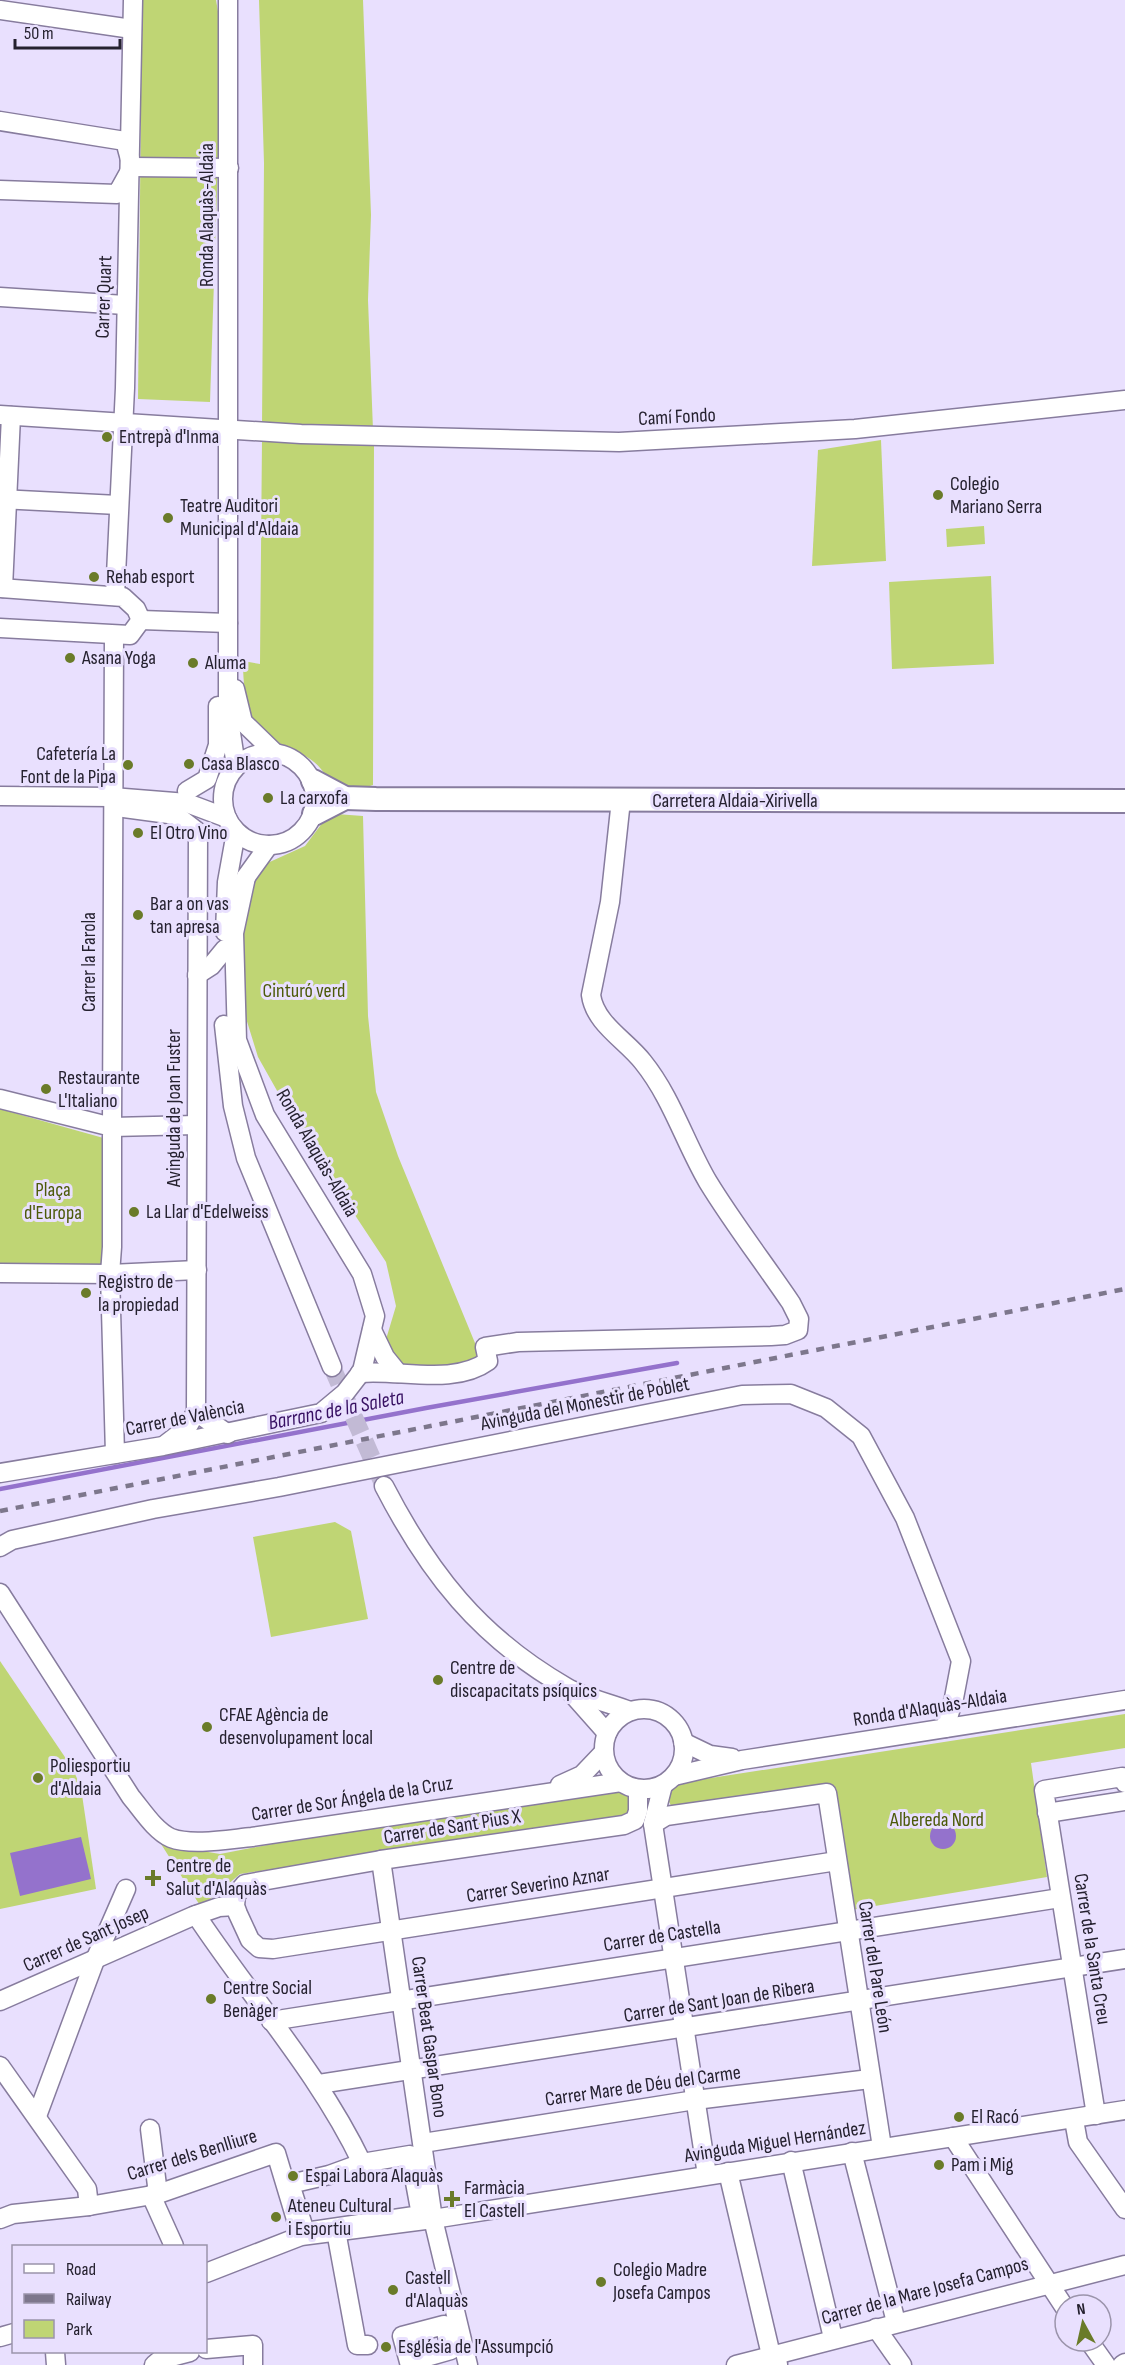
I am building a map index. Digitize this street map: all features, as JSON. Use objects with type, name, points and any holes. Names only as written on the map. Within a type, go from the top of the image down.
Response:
[{"type":"main road","name":"Carretera Aldaia-Xirivella","points":[[313,781],[345,798],[1125,801]]},
{"type":"main road","name":"Carretera Aldaia-Xirivella","points":[[314,814],[345,798]]},
{"type":"street","name":"Carrer Quart","points":[[115,596],[132,167],[133,0]]},
{"type":"street","name":"Ronda Alaquàs-Aldaia","points":[[228,0],[229,429]]},
{"type":"street","points":[[0,10],[132,29]]},
{"type":"street","points":[[0,121],[125,141],[132,167],[117,194],[0,190]]},
{"type":"street","points":[[132,167],[229,168]]},
{"type":"street","points":[[0,297],[125,305]]},
{"type":"street","name":"Camí Fondo","points":[[6,416],[356,436],[619,442],[855,429],[1125,400]]},
{"type":"street","points":[[6,416],[2,588],[123,597],[136,609],[141,620]]},
{"type":"street","points":[[229,429],[228,713],[231,773],[223,802],[232,825]]},
{"type":"street","points":[[4,500],[118,506]]},
{"type":"street","points":[[141,620],[228,623]]},
{"type":"street","points":[[0,628],[114,636],[130,635],[141,620]]},
{"type":"street","points":[[112,797],[114,636]]},
{"type":"street","points":[[0,796],[112,797],[188,802],[232,825],[250,842],[269,845],[294,839],[314,814],[316,797],[313,781],[298,762],[274,752],[243,722],[228,664]]},
{"type":"street","points":[[188,791],[207,779],[218,745],[218,692],[228,664]]},
{"type":"street","points":[[112,797],[188,791],[231,773],[253,755],[274,752]]},
{"type":"street","name":"Avinguda de Joan Fuster","points":[[112,797],[124,808],[176,815],[198,832],[196,1412]]},
{"type":"street","name":"Carrer la Farola","points":[[112,797],[112,1127]]},
{"type":"street","points":[[360,1373],[385,1370],[409,1376],[478,1369],[488,1361],[485,1347],[518,1342],[785,1335],[798,1330],[799,1319],[791,1302],[708,1182],[657,1079],[636,1052],[607,1026],[592,1005],[591,995],[610,902],[621,800]]},
{"type":"street","name":"Ronda Alaquàs-Aldaia","points":[[232,825],[225,929],[224,1027],[233,1106],[244,1147],[332,1367]]},
{"type":"street","name":"Ronda Alaquàs-Aldaia","points":[[225,929],[246,877],[269,845]]},
{"type":"street","name":"Ronda Alaquàs-Aldaia","points":[[246,877],[234,933],[237,1040],[265,1115],[362,1274],[375,1316],[360,1373]]},
{"type":"street","points":[[197,975],[211,966],[225,949]]},
{"type":"street","points":[[0,1099],[112,1127],[196,1125]]},
{"type":"street","points":[[112,1127],[110,1274],[115,1454]]},
{"type":"street","points":[[0,1273],[110,1274],[197,1270]]},
{"type":"street","points":[[372,1330],[385,1357],[398,1373]]},
{"type":"street","name":"Carrer de València","points":[[0,1473],[228,1434],[321,1413],[345,1393],[360,1373]]},
{"type":"street","name":"Avinguda del Monestir de Poblet","points":[[0,1547],[12,1540],[153,1509],[279,1488],[742,1395],[791,1394],[826,1408],[861,1436],[904,1518],[961,1660],[954,1698],[945,1728]]},
{"type":"street","points":[[163,1446],[187,1428],[196,1412],[228,1434]]},
{"type":"street","name":"Ronda d'Alaquàs-Aldaia","points":[[384,1486],[411,1538],[473,1618],[510,1649],[567,1688],[607,1733]]},
{"type":"street","name":"Carrer de Sor Ángela de la Cruz","points":[[0,1593],[131,1797],[158,1828],[171,1838],[205,1841],[252,1837],[539,1794],[630,1786]]},
{"type":"street","name":"Ronda d'Alaquàs-Aldaia","points":[[567,1688],[630,1711],[644,1709],[664,1715],[679,1729],[684,1742],[710,1755],[742,1760]]},
{"type":"street","name":"Ronda d'Alaquàs-Aldaia","points":[[630,1786],[668,1780],[742,1760],[1125,1700]]},
{"type":"street","points":[[630,1711],[621,1716],[607,1733],[603,1753],[612,1774],[630,1786]]},
{"type":"street","points":[[684,1742],[684,1754],[668,1780],[653,1824],[707,2175]]},
{"type":"street","name":"Carrer de Sor Ángela de la Cruz","points":[[539,1794],[582,1775],[603,1753]]},
{"type":"street","name":"Carrer de la Santa Creu","points":[[1096,2115],[1044,1790],[1123,1780]]},
{"type":"street","name":"Carrer de Sant Pius X","points":[[235,1906],[236,1895],[245,1884],[381,1860],[624,1825],[635,1820],[638,1811],[630,1786]]},
{"type":"street","name":"Carrer del Pare León","points":[[653,1824],[666,1816],[827,1793],[882,2147]]},
{"type":"street","points":[[1047,1814],[1125,1801]]},
{"type":"street","name":"Carrer Beat Gaspar Bono","points":[[381,1860],[433,2219],[452,2327]]},
{"type":"street","name":"Carrer Severino Aznar","points":[[235,1906],[250,1940],[259,1948],[273,1949],[837,1861]]},
{"type":"street","points":[[37,2116],[95,1960],[126,1889]]},
{"type":"street","name":"Carrer de Castella","points":[[271,2021],[847,1929],[1060,1898]]},
{"type":"street","name":"Carrer de Sant Josep","points":[[0,2001],[196,1915],[219,1907],[235,1906]]},
{"type":"street","points":[[196,1915],[319,2084],[362,2163]]},
{"type":"street","name":"Carrer de Sant Joan de Ribera","points":[[319,2084],[858,2003],[1125,1959]]},
{"type":"street","points":[[0,2066],[87,2189],[89,2206]]},
{"type":"street","name":"Carrer Mare de Déu del Carme","points":[[423,2143],[696,2100],[870,2079]]},
{"type":"street","name":"Avinguda Miguel Hernández","points":[[207,2273],[302,2236],[433,2219],[791,2161],[1074,2120],[1125,2110]]},
{"type":"street","points":[[1074,2120],[1078,2142],[1125,2209]]},
{"type":"street","points":[[150,2129],[154,2194],[173,2245]]},
{"type":"street","points":[[953,2138],[1054,2293]]},
{"type":"street","name":"Carrer dels Benlliure","points":[[0,2219],[13,2214],[89,2206],[154,2194],[276,2152],[302,2236]]},
{"type":"street","points":[[852,2152],[896,2322]]},
{"type":"street","points":[[410,2155],[421,2216],[305,2232],[290,2184],[329,2175],[362,2163],[410,2155]]},
{"type":"street","points":[[791,2161],[833,2338]]},
{"type":"street","points":[[728,2172],[775,2360]]},
{"type":"street","points":[[1107,2181],[1125,2178]]},
{"type":"street","points":[[336,2231],[351,2323],[357,2345],[368,2345]]},
{"type":"street","name":"Carrer de la Mare Josefa Campos","points":[[736,2365],[775,2360],[833,2338],[1125,2265]]},
{"type":"street","points":[[444,2325],[452,2327],[451,2350],[409,2362],[402,2336],[444,2325]]},
{"type":"street","points":[[452,2327],[468,2365]]},
{"type":"street","points":[[876,2328],[902,2365]]},
{"type":"street","points":[[207,2349],[253,2345],[253,2365]]},
{"type":"street","points":[[154,2365],[160,2360],[186,2353]]},
{"type":"green space","points":[[142,0],[216,0],[220,23],[221,69],[210,402],[138,399]]},
{"type":"green space","points":[[259,0],[363,0],[371,215],[368,300],[373,430],[262,426],[264,163]]},
{"type":"green space","points":[[262,439],[374,441],[373,785],[370,786],[349,788],[336,784],[307,757],[276,742],[262,732],[249,711],[244,685],[243,661],[260,664]]},
{"type":"green space","points":[[881,440],[886,561],[812,566],[818,450]]},
{"type":"green space","points":[[984,526],[985,544],[947,547],[946,529]]},
{"type":"green space","points":[[991,576],[994,664],[892,669],[889,582]]},
{"type":"green space","name":"Cinturó verd","points":[[336,814],[363,816],[368,1016],[376,1092],[398,1156],[482,1360],[457,1367],[405,1369],[384,1346],[396,1306],[386,1262],[302,1135],[258,1057],[245,1015],[241,964],[244,912],[252,888],[263,865],[305,846],[326,818]]},
{"type":"green space","name":"Plaça d'Europa","points":[[0,1109],[107,1139],[106,1265],[0,1264]]},
{"type":"green space","points":[[335,1522],[351,1531],[368,1619],[271,1637],[253,1537]]},
{"type":"green space","name":"Poliesportiu d'Aldaia","points":[[0,1661],[73,1769],[81,1788],[96,1889],[0,1909]]},
{"type":"green space","name":"Albereda Nord","points":[[1125,1714],[1125,1748],[1031,1763],[1047,1877],[851,1910],[833,1785],[686,1811],[674,1811],[668,1800],[670,1790],[679,1783]]},
{"type":"green space","points":[[610,1789],[625,1792],[630,1800],[628,1816],[240,1874],[201,1907],[161,1844],[220,1854],[335,1832]]},
{"type":"shaded area","points":[[943,1823],[952,1827],[956,1836],[952,1845],[943,1849],[934,1845],[930,1836],[934,1827]]},
{"type":"shaded area","points":[[81,1837],[91,1879],[20,1896],[10,1853]]},
{"type":"waterway","name":"Barranc de la Saleta","points":[[0,1489],[677,1363]]},
{"type":"tunnel","points":[[332,1367],[384,1486]]},
{"type":"railway","points":[[0,1511],[1125,1289]]},
{"type":"place","name":"Entrepà d'Inma","points":[[107,437]]},
{"type":"place","name":"Colegio Mariano Serra","points":[[938,495]]},
{"type":"place","name":"Teatre Auditori Municipal d'Aldaia","points":[[168,518]]},
{"type":"place","name":"Rehab esport","points":[[94,577]]},
{"type":"place","name":"Asana Yoga","points":[[70,658]]},
{"type":"place","name":"Aluma","points":[[193,663]]},
{"type":"place","name":"Casa Blasco","points":[[189,764]]},
{"type":"place","name":"Cafetería La Font de la Pipa","points":[[128,765]]},
{"type":"place","name":"La carxofa","points":[[268,798]]},
{"type":"place","name":"El Otro Vino","points":[[138,833]]},
{"type":"place","name":"Bar a on vas tan apresa","points":[[138,915]]},
{"type":"place","name":"Restaurante L'Italiano","points":[[46,1089]]},
{"type":"place","name":"La Llar d'Edelweiss","points":[[134,1212]]},
{"type":"place","name":"Registro de la propiedad","points":[[86,1293]]},
{"type":"place","name":"Centre de discapacitats psíquics","points":[[438,1680]]},
{"type":"place","name":"CFAE Agència de desenvolupament local","points":[[207,1727]]},
{"type":"place","name":"Poliesportiu d'Aldaia","points":[[38,1778]]},
{"type":"place","name":"Centre de Salut d'Alaquàs","points":[[153,1878]]},
{"type":"place","name":"Centre Social Benàger","points":[[211,1999]]},
{"type":"place","name":"El Racó","points":[[959,2117]]},
{"type":"place","name":"Pam i Mig","points":[[939,2165]]},
{"type":"place","name":"Espai Labora Alaquàs","points":[[293,2176]]},
{"type":"place","name":"Farmàcia El Castell","points":[[452,2199]]},
{"type":"place","name":"Ateneu Cultural i Esportiu","points":[[276,2217]]},
{"type":"place","name":"Colegio Madre Josefa Campos","points":[[601,2282]]},
{"type":"place","name":"Castell d'Alaquàs","points":[[393,2290]]},
{"type":"place","name":"Església de l'Assumpció","points":[[386,2347]]}]
